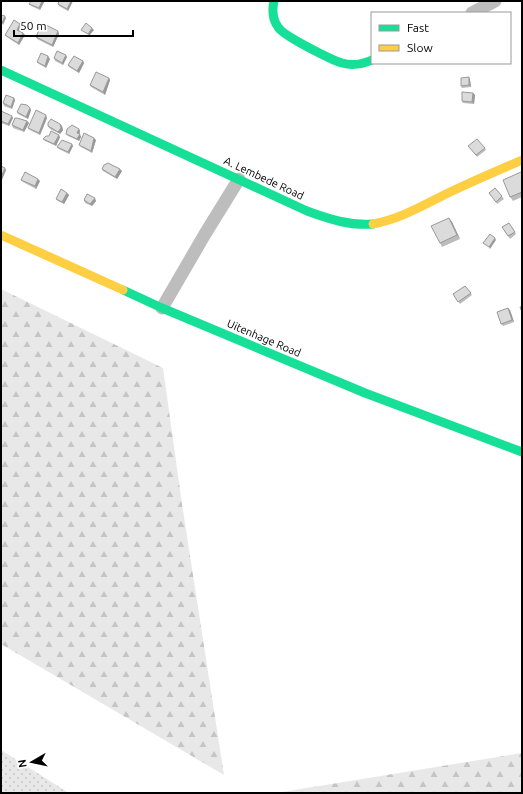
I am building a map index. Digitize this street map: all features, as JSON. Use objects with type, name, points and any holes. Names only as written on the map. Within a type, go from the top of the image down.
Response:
[{"type":"street","points":[[274,1],[272,8],[274,18],[278,28],[288,37],[342,63],[360,64],[371,60]]},
{"type":"street","points":[[474,12],[495,1]]},
{"type":"street","name":"A. Lembede Road","points":[[1,70],[239,180],[330,220],[358,224],[372,224],[404,214],[522,160]]},
{"type":"street","points":[[162,308],[205,234],[239,180]]},
{"type":"street","name":"Uitenhage Road","points":[[1,235],[162,308],[365,393],[522,452]]},
{"type":"green space","points":[[1,289],[163,368],[182,504],[224,775],[1,644]]},
{"type":"green space","points":[[1,750],[69,793],[1,793]]},
{"type":"green space","points":[[522,753],[522,793],[276,793]]},
{"type":"building","points":[[31,1],[42,1],[39,8],[29,4]]},
{"type":"building","points":[[59,1],[71,1],[67,9],[58,4]]},
{"type":"building","points":[[1,15],[5,16],[2,23],[1,23]]},
{"type":"building","points":[[14,20],[20,24],[17,30],[23,33],[18,43],[5,35]]},
{"type":"building","points":[[42,23],[58,31],[52,45],[36,37]]},
{"type":"building","points":[[86,23],[92,28],[88,34],[81,30]]},
{"type":"building","points":[[57,51],[66,55],[62,63],[54,58]]},
{"type":"building","points":[[41,53],[48,56],[45,66],[37,62]]},
{"type":"building","points":[[74,56],[83,61],[77,71],[68,65]]},
{"type":"building","points":[[96,72],[109,78],[103,92],[90,85]]},
{"type":"building","points":[[469,77],[469,85],[461,86],[461,78]]},
{"type":"building","points":[[462,92],[473,93],[472,102],[462,101]]},
{"type":"building","points":[[6,95],[14,98],[11,107],[3,103]]},
{"type":"building","points":[[21,104],[27,105],[30,108],[26,117],[17,112]]},
{"type":"building","points":[[36,110],[46,115],[39,133],[28,128]]},
{"type":"building","points":[[1,111],[12,116],[8,124],[1,121]]},
{"type":"building","points":[[15,118],[27,121],[23,130],[12,125]]},
{"type":"building","points":[[51,119],[60,124],[61,128],[58,132],[48,126]]},
{"type":"building","points":[[72,125],[79,129],[77,133],[80,134],[77,139],[66,134],[67,129]]},
{"type":"building","points":[[51,131],[59,135],[54,144],[43,139],[46,136],[49,136]]},
{"type":"building","points":[[84,133],[94,138],[91,151],[79,145]]},
{"type":"building","points":[[477,139],[485,148],[476,155],[468,146]]},
{"type":"building","points":[[62,140],[72,144],[68,152],[57,147]]},
{"type":"building","points":[[108,163],[120,169],[115,177],[102,169],[104,165]]},
{"type":"building","points":[[1,166],[5,168],[1,177]]},
{"type":"building","points":[[25,172],[38,179],[35,186],[21,180]]},
{"type":"building","points":[[521,172],[522,192],[510,197],[503,180]]},
{"type":"building","points":[[495,188],[502,196],[496,202],[489,193]]},
{"type":"building","points":[[61,189],[67,193],[62,202],[56,199]]},
{"type":"building","points":[[87,194],[95,198],[90,204],[84,200]]},
{"type":"building","points":[[449,218],[457,235],[440,243],[431,226]]},
{"type":"building","points":[[509,223],[515,232],[508,236],[502,227]]},
{"type":"building","points":[[490,234],[495,238],[489,247],[483,243]]},
{"type":"building","points":[[465,286],[471,293],[458,302],[453,294]]},
{"type":"building","points":[[508,308],[512,320],[501,324],[497,312]]},
{"type":"traffic: fast","points":[[274,1],[273,15],[276,24],[282,31],[298,42],[342,63],[357,64],[371,60]]},
{"type":"traffic: fast","points":[[1,70],[307,211],[348,223],[373,224]]},
{"type":"traffic: fast","points":[[123,290],[162,308],[365,393],[522,452]]},
{"type":"traffic: slow","points":[[373,224],[411,212],[455,190],[522,160]]},
{"type":"traffic: slow","points":[[1,235],[123,290]]}]
